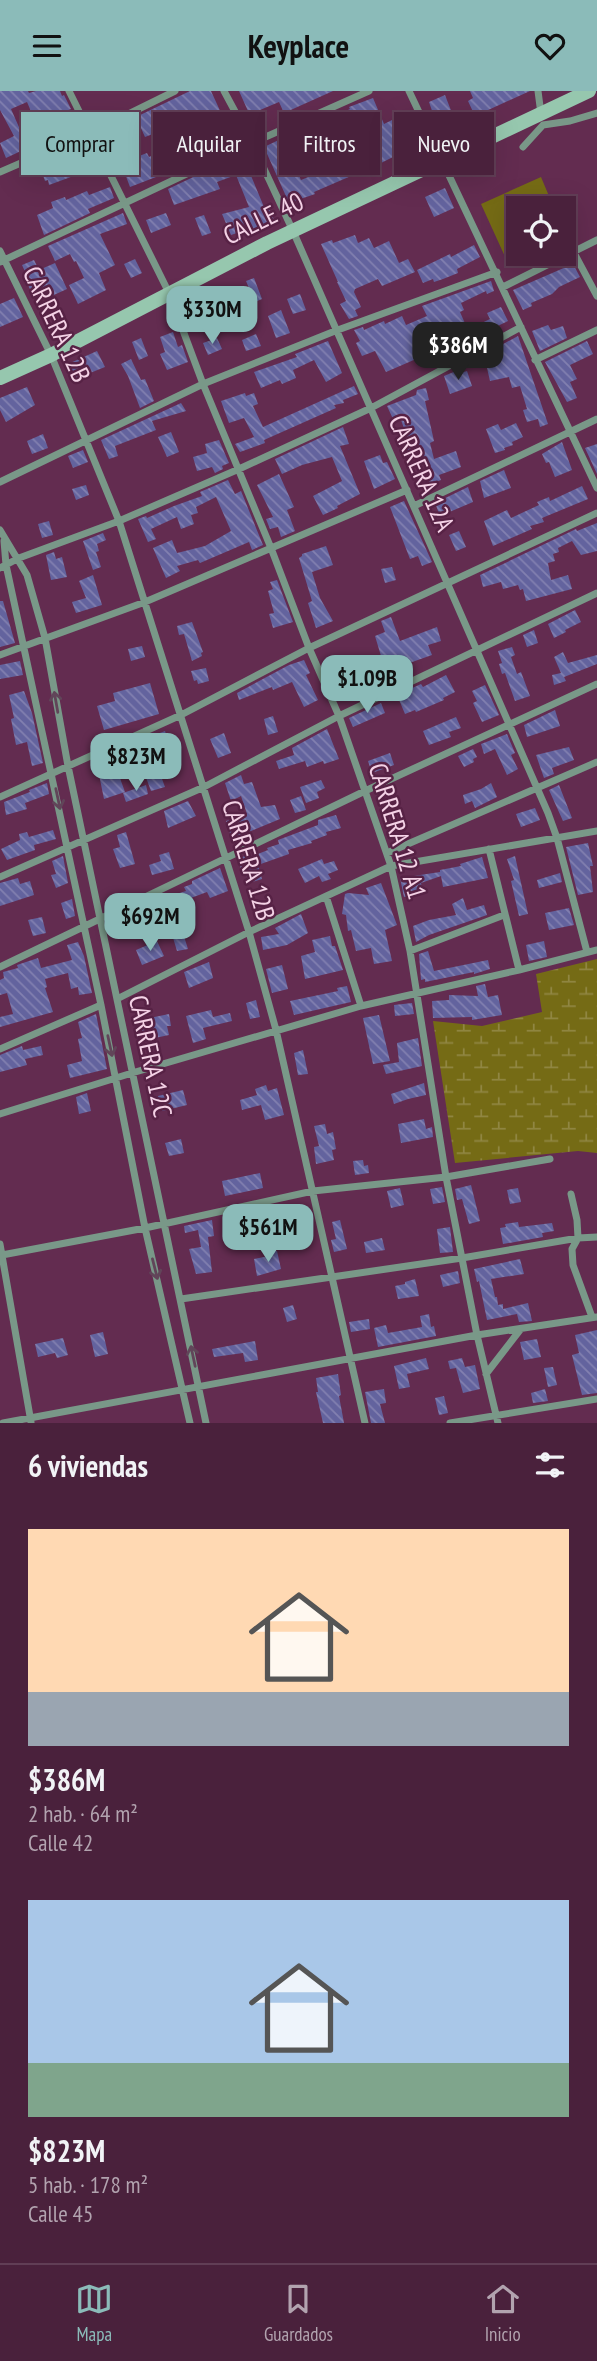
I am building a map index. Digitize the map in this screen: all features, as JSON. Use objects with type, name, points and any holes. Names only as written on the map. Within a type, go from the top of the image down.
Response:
[{"type":"street","name":"CARRERA 12 A1","points":[[69,91],[80,112]]},
{"type":"street","points":[[132,112],[175,91]]},
{"type":"street","name":"CARRERA 12A","points":[[225,91],[236,112]]},
{"type":"street","points":[[265,137],[369,91]]},
{"type":"street","points":[[409,91],[419,112]]},
{"type":"street","points":[[538,91],[541,114]]},
{"type":"street","name":"CALLE 40","points":[[494,136],[589,91]]},
{"type":"street","points":[[523,146],[543,125],[597,113]]},
{"type":"street","points":[[0,172],[21,163]]},
{"type":"street","name":"CARRERA 12A","points":[[265,171],[537,788],[557,838],[587,953]]},
{"type":"street","name":"CARRERA 12 A1","points":[[111,175],[170,293],[203,384],[339,716],[387,853],[411,950],[446,1177],[477,1335],[497,1419]]},
{"type":"street","points":[[2,261],[187,175]]},
{"type":"street","name":"CALLE 40","points":[[0,378],[51,355],[293,231],[411,175]]},
{"type":"street","points":[[450,175],[597,488]]},
{"type":"street","points":[[576,250],[597,240]]},
{"type":"street","name":"CARRERA 12B","points":[[0,251],[2,261],[51,355],[119,521],[226,857],[276,1030],[365,1423]]},
{"type":"street","points":[[576,257],[597,296]]},
{"type":"street","points":[[503,287],[544,266]]},
{"type":"street","points":[[0,482],[203,384],[335,331],[497,272]]},
{"type":"street","points":[[3,567],[19,558],[119,521],[371,408],[521,327]]},
{"type":"street","points":[[535,360],[597,330]]},
{"type":"street","points":[[414,506],[597,419]]},
{"type":"street","points":[[0,655],[145,602],[407,490]]},
{"type":"street","points":[[0,797],[181,715],[309,648],[597,513]]},
{"type":"street","name":"CARRERA 12C","points":[[0,530],[27,575],[45,638],[68,766],[206,1423]]},
{"type":"street","name":"CARRERA 12C","points":[[4,540],[3,567],[25,646],[145,1228],[190,1423]]},
{"type":"street","points":[[0,877],[204,787],[339,716],[597,593]]},
{"type":"street","points":[[0,967],[365,791],[597,684]]},
{"type":"street","points":[[387,853],[597,762]]},
{"type":"street","points":[[117,999],[249,932],[391,866],[597,831]]},
{"type":"street","points":[[489,849],[519,970]]},
{"type":"street","points":[[326,896],[361,1006]]},
{"type":"street","points":[[411,950],[504,915]]},
{"type":"street","points":[[0,1114],[361,1006],[597,950]]},
{"type":"street","points":[[0,1048],[101,1005]]},
{"type":"street","points":[[2,1255],[145,1228],[313,1191],[446,1177],[550,1159]]},
{"type":"street","points":[[3,1423],[30,1421],[184,1389],[477,1335],[595,1317],[573,1265],[572,1249],[578,1238],[577,1220],[570,1193]]},
{"type":"street","points":[[181,1299],[597,1237]]},
{"type":"street","points":[[0,1244],[30,1421]]},
{"type":"street","points":[[486,1374],[520,1330]]},
{"type":"street","points":[[450,1423],[497,1419],[597,1399]]},
{"type":"green space","points":[[541,177],[549,196],[506,196],[506,259],[481,204]]},
{"type":"green space","points":[[597,959],[597,1153],[578,1151],[455,1163],[433,1021],[482,1026],[542,1012],[536,974]]},
{"type":"building","points":[[0,91],[60,91],[71,109],[64,112],[31,112],[27,102],[11,109],[21,132],[21,151],[6,158],[0,143],[14,136],[0,110]]},
{"type":"building","points":[[190,91],[211,91],[221,112],[153,112],[153,134],[145,137],[139,124],[139,116]]},
{"type":"building","points":[[239,91],[333,91],[286,112],[284,112],[279,102],[260,110],[261,112],[248,112]]},
{"type":"building","points":[[470,91],[530,91],[484,112],[473,112],[468,101],[473,98]]},
{"type":"building","points":[[445,95],[452,112],[432,112],[429,102]]},
{"type":"building","points":[[373,98],[379,112],[344,112],[350,109],[349,107]]},
{"type":"building","points":[[380,115],[384,124],[394,119],[394,156],[381,163]]},
{"type":"building","points":[[279,140],[279,175],[299,175],[301,180],[313,175],[353,175],[314,192],[315,194],[289,203],[265,147]]},
{"type":"building","points":[[147,153],[149,157],[153,155],[153,175],[156,177],[130,187],[126,175],[139,175],[139,156]]},
{"type":"building","points":[[43,175],[76,175],[49,185],[48,180],[45,181]]},
{"type":"building","points":[[198,175],[236,175],[217,182],[220,189],[174,205],[168,189]]},
{"type":"building","points":[[236,175],[251,175],[264,207],[268,206],[274,220],[244,233],[243,231],[231,235],[222,214],[249,207]]},
{"type":"building","points":[[110,187],[114,198],[88,209],[90,213],[44,235],[37,215],[53,208],[51,202],[65,197],[66,200],[87,191],[89,195]]},
{"type":"building","points":[[445,188],[454,208],[434,217],[425,197]]},
{"type":"building","points":[[123,213],[127,224],[100,234],[115,265],[99,273],[106,290],[78,304],[69,285],[84,278],[76,261],[74,262],[70,254],[55,261],[48,246]]},
{"type":"building","points":[[166,213],[171,225],[151,233],[146,220]]},
{"type":"building","points":[[204,215],[211,233],[202,236],[195,218]]},
{"type":"building","points":[[355,235],[358,243],[369,238],[374,248],[389,241],[399,263],[408,259],[415,272],[382,286],[378,279],[355,289],[361,307],[355,310],[358,316],[349,319],[340,304],[346,301],[321,244],[332,240],[333,243]]},
{"type":"building","points":[[474,245],[480,257],[457,269],[458,273],[423,283],[417,270]]},
{"type":"building","points":[[135,259],[142,273],[131,278],[124,264]]},
{"type":"building","points":[[34,260],[39,270],[55,263],[67,289],[45,299],[39,285],[30,289],[22,265]]},
{"type":"building","points":[[568,266],[574,266],[580,277],[523,310],[513,290]]},
{"type":"building","points":[[254,278],[262,299],[255,302],[246,281]]},
{"type":"building","points":[[491,281],[494,291],[487,294],[486,291],[461,303],[464,310],[460,312],[467,328],[447,337],[452,348],[443,352],[439,343],[421,352],[423,356],[386,372],[375,351],[362,356],[356,343],[360,341],[354,330],[363,327],[364,330],[384,321],[385,324],[402,316],[406,325],[427,316],[422,306]]},
{"type":"building","points":[[300,294],[306,310],[293,314],[287,299]]},
{"type":"building","points":[[14,298],[23,317],[0,327],[0,304]]},
{"type":"building","points":[[501,307],[508,321],[473,338],[469,329],[490,319],[487,313]]},
{"type":"building","points":[[281,310],[290,333],[276,338],[268,316]]},
{"type":"building","points":[[548,325],[551,330],[563,326],[567,338],[540,351],[532,331]]},
{"type":"building","points":[[173,332],[178,347],[182,345],[188,362],[167,370],[160,354],[165,352],[160,337]]},
{"type":"building","points":[[256,334],[261,346],[246,351],[242,340]]},
{"type":"building","points":[[518,336],[548,424],[540,427],[538,419],[527,422],[523,410],[527,409],[520,386],[512,388],[509,377],[490,381],[484,355]]},
{"type":"building","points":[[141,338],[148,356],[139,360],[132,342]]},
{"type":"building","points":[[217,338],[222,349],[208,355],[203,343]]},
{"type":"building","points":[[328,341],[342,373],[326,382],[314,360],[293,370],[296,378],[282,384],[280,380],[261,388],[254,372],[297,357],[295,354]]},
{"type":"building","points":[[587,341],[593,354],[570,365],[577,379],[570,382],[577,398],[567,402],[545,362]]},
{"type":"building","points":[[97,351],[105,367],[75,379],[68,364]]},
{"type":"building","points":[[131,359],[141,380],[145,379],[154,401],[140,408],[121,364]]},
{"type":"building","points":[[456,371],[457,374],[467,371],[472,386],[450,394],[444,376]]},
{"type":"building","points":[[354,386],[358,394],[343,400],[344,403],[334,405],[336,408],[264,440],[265,443],[240,452],[235,444],[254,437],[244,418],[229,423],[221,401],[245,393],[246,396],[254,393],[258,404],[253,406],[263,427]]},
{"type":"building","points":[[27,387],[35,405],[6,422],[0,410],[0,398]]},
{"type":"building","points":[[426,388],[429,400],[425,401],[434,441],[430,443],[434,459],[456,451],[461,467],[439,475],[441,480],[430,484],[420,447],[407,452],[403,438],[407,437],[400,417],[393,419],[387,406],[416,395],[417,390]]},
{"type":"building","points":[[181,403],[186,411],[152,421],[156,430],[115,446],[118,456],[109,459],[101,440]]},
{"type":"building","points":[[516,423],[523,437],[512,442],[513,445],[504,448],[505,450],[495,453],[486,429],[498,424],[501,430]]},
{"type":"building","points":[[343,427],[349,444],[340,446],[360,494],[323,515],[313,496],[342,481],[332,457],[282,474],[275,459]]},
{"type":"building","points":[[171,432],[179,452],[167,457],[158,437]]},
{"type":"building","points":[[43,434],[48,448],[32,454],[27,441]]},
{"type":"building","points":[[219,440],[229,463],[215,473],[212,467],[197,471],[193,457],[207,453],[205,444]]},
{"type":"building","points":[[562,442],[572,470],[555,477],[549,462],[546,463],[542,454]]},
{"type":"building","points":[[597,444],[597,474],[585,448]]},
{"type":"building","points":[[83,450],[88,462],[73,468],[68,456]]},
{"type":"building","points":[[380,455],[383,463],[387,462],[395,479],[374,489],[364,461]]},
{"type":"building","points":[[504,470],[511,488],[484,498],[480,481]]},
{"type":"building","points":[[279,474],[294,507],[287,510],[295,531],[281,537],[278,527],[270,529],[266,519],[273,517],[257,485]]},
{"type":"building","points":[[228,480],[235,494],[241,491],[263,545],[252,550],[249,542],[200,563],[198,560],[177,566],[180,571],[166,578],[153,548],[172,540],[177,553],[205,546],[231,531],[216,497],[196,507],[198,513],[191,515],[194,524],[181,529],[177,517],[151,529],[156,539],[148,542],[138,519],[147,518],[202,496],[200,492]]},
{"type":"building","points":[[86,485],[89,495],[76,500],[72,489]]},
{"type":"building","points":[[582,486],[588,499],[542,518],[544,522],[530,526],[532,529],[493,546],[484,521],[507,510],[511,518],[539,505],[537,502],[549,497],[550,501]]},
{"type":"building","points":[[468,487],[473,502],[440,516],[435,503]]},
{"type":"building","points":[[404,501],[432,562],[422,566],[418,556],[410,559],[390,507]]},
{"type":"building","points":[[49,521],[53,535],[42,538],[38,524]]},
{"type":"building","points":[[597,523],[597,551],[581,555],[572,541],[558,548],[559,552],[553,554],[555,561],[548,563],[551,580],[568,575],[572,589],[526,601],[523,589],[520,590],[518,585],[503,589],[501,582],[483,587],[480,575],[576,529],[577,531]]},
{"type":"building","points":[[459,531],[466,547],[456,551],[449,535]]},
{"type":"building","points":[[103,533],[106,540],[97,544],[99,551],[96,552],[101,567],[93,570],[83,541]]},
{"type":"building","points":[[326,546],[333,565],[312,572],[320,598],[333,621],[316,628],[308,603],[312,601],[299,558],[302,554]]},
{"type":"building","points":[[54,552],[56,559],[62,557],[67,577],[51,580],[46,555]]},
{"type":"building","points":[[392,567],[396,580],[385,583],[381,569]]},
{"type":"building","points":[[93,575],[102,605],[76,613],[72,602],[86,598],[79,581]]},
{"type":"building","points":[[277,580],[293,622],[273,628],[269,614],[274,613],[268,591],[273,589],[270,582]]},
{"type":"building","points":[[0,601],[3,601],[15,643],[0,647]]},
{"type":"building","points":[[575,610],[581,622],[554,638],[548,624]]},
{"type":"building","points":[[391,617],[400,641],[437,627],[441,641],[428,645],[432,655],[384,672],[386,677],[371,682],[364,662],[381,656],[375,636],[385,632],[381,621]]},
{"type":"building","points":[[192,622],[203,652],[202,656],[192,661],[184,634],[179,635],[177,626]]},
{"type":"building","points":[[534,630],[538,643],[527,647],[523,635]]},
{"type":"building","points":[[142,646],[145,657],[131,661],[128,649]]},
{"type":"building","points":[[512,647],[515,655],[511,657],[517,674],[521,672],[530,696],[515,701],[505,673],[502,674],[498,651]]},
{"type":"building","points":[[563,652],[568,663],[597,655],[597,664],[564,677],[566,681],[554,685],[552,675],[561,673],[554,657]]},
{"type":"building","points":[[304,660],[310,673],[306,675],[318,700],[304,707],[292,682],[239,700],[237,693],[289,665]]},
{"type":"building","points":[[20,661],[23,675],[0,679],[0,665]]},
{"type":"building","points":[[206,668],[209,681],[198,684],[191,671]]},
{"type":"building","points":[[446,675],[455,692],[443,698],[444,700],[405,714],[397,695],[421,684],[423,687]]},
{"type":"building","points":[[352,678],[357,693],[344,698],[339,683]]},
{"type":"building","points":[[150,683],[159,714],[104,730],[97,706],[115,701],[113,693]]},
{"type":"building","points":[[485,685],[499,715],[482,722],[473,703],[477,701],[472,691]]},
{"type":"building","points":[[24,691],[32,713],[43,763],[32,766],[27,742],[16,745],[11,719],[14,718],[9,695]]},
{"type":"building","points":[[381,703],[385,713],[353,727],[349,718]]},
{"type":"building","points":[[555,710],[560,726],[527,737],[524,725]]},
{"type":"building","points":[[273,716],[278,732],[268,735],[264,719]]},
{"type":"building","points":[[456,717],[461,728],[449,732],[451,737],[429,745],[423,731]]},
{"type":"building","points":[[327,729],[339,759],[307,767],[305,761],[279,769],[276,761],[294,755],[292,748]]},
{"type":"building","points":[[165,731],[168,740],[160,743],[161,746],[133,759],[135,763],[117,770],[125,792],[104,799],[96,760],[133,748],[131,744]]},
{"type":"building","points":[[224,733],[231,753],[218,758],[210,739]]},
{"type":"building","points":[[507,734],[515,753],[511,755],[518,769],[507,775],[495,749],[484,754],[481,744]]},
{"type":"building","points":[[569,747],[574,760],[552,768],[554,774],[544,778],[536,755]]},
{"type":"building","points":[[473,749],[477,757],[473,759],[474,762],[464,767],[458,756]]},
{"type":"building","points":[[390,753],[394,765],[372,773],[368,761]]},
{"type":"building","points":[[174,762],[178,773],[162,779],[165,787],[151,791],[144,772]]},
{"type":"building","points":[[241,775],[244,784],[252,782],[261,807],[275,805],[280,819],[232,839],[226,821],[247,814],[241,796],[231,801],[225,783]]},
{"type":"building","points":[[321,780],[325,788],[317,792],[319,798],[306,803],[300,787]]},
{"type":"building","points":[[47,783],[49,794],[25,803],[27,809],[6,815],[4,802]]},
{"type":"building","points":[[491,783],[497,797],[475,808],[472,801],[465,804],[463,795]]},
{"type":"building","points":[[146,785],[148,794],[126,802],[123,793]]},
{"type":"building","points":[[559,785],[572,818],[563,821],[549,790]]},
{"type":"building","points":[[301,796],[306,810],[295,813],[290,800]]},
{"type":"building","points":[[188,801],[196,816],[168,828],[164,811]]},
{"type":"building","points":[[535,808],[540,820],[521,827],[516,814]]},
{"type":"building","points":[[336,815],[341,828],[326,832],[327,835],[311,841],[312,843],[288,850],[289,854],[258,865],[262,879],[249,883],[245,871],[242,873],[238,859],[268,850],[267,848],[279,844],[278,840],[318,825],[318,820]]},
{"type":"building","points":[[53,830],[56,839],[34,845],[35,850],[7,860],[1,849],[20,840],[19,834],[27,832],[29,837]]},
{"type":"building","points":[[126,832],[135,864],[120,868],[113,849],[120,847],[117,835]]},
{"type":"building","points":[[588,843],[593,866],[590,866],[593,892],[578,895],[566,847]]},
{"type":"building","points":[[169,852],[174,869],[152,875],[149,865],[161,861],[159,855]]},
{"type":"building","points":[[63,856],[68,883],[56,888],[51,875],[56,874],[52,861]]},
{"type":"building","points":[[515,856],[528,914],[519,916],[511,881],[514,880],[507,859]]},
{"type":"building","points":[[482,857],[488,878],[443,887],[441,876],[421,883],[423,894],[404,897],[400,878],[440,872]]},
{"type":"building","points":[[322,859],[324,864],[334,861],[338,870],[328,874],[331,879],[322,882],[319,876],[305,883],[298,869]]},
{"type":"building","points":[[220,868],[228,891],[210,898],[207,892],[164,908],[166,914],[145,919],[147,922],[134,927],[129,913],[186,891],[184,887],[192,884],[192,881]]},
{"type":"building","points":[[560,873],[562,882],[539,888],[537,880]]},
{"type":"building","points":[[18,878],[20,884],[30,881],[34,895],[0,906],[0,883]]},
{"type":"building","points":[[381,883],[397,925],[385,930],[392,961],[374,964],[371,948],[356,951],[351,930],[348,931],[346,915],[342,914],[345,894],[369,895],[366,888]]},
{"type":"building","points":[[463,898],[467,910],[484,905],[487,915],[416,942],[413,926],[456,915],[452,904]]},
{"type":"building","points":[[72,899],[75,916],[66,919],[61,903]]},
{"type":"building","points":[[569,908],[574,925],[549,930],[545,913]]},
{"type":"building","points":[[301,914],[308,933],[287,945],[263,950],[261,937],[279,934],[275,928]]},
{"type":"building","points":[[42,917],[46,933],[33,936],[28,920]]},
{"type":"building","points":[[181,927],[188,949],[177,951],[171,931]]},
{"type":"building","points":[[330,936],[343,970],[305,979],[301,956],[315,952],[312,940]]},
{"type":"building","points":[[157,941],[164,956],[142,965],[136,950]]},
{"type":"building","points":[[544,941],[547,957],[529,961],[526,945]]},
{"type":"building","points":[[78,942],[92,993],[79,995],[78,987],[71,989],[68,973],[45,979],[45,988],[53,1012],[0,1027],[0,1017],[13,1014],[7,993],[0,995],[3,972],[38,958],[41,968],[72,960],[67,945]]},
{"type":"building","points":[[428,951],[434,971],[488,960],[490,969],[425,982],[425,979],[421,980],[419,954]]},
{"type":"building","points":[[209,962],[213,978],[189,988],[184,972]]},
{"type":"building","points":[[282,965],[288,989],[272,993],[266,969]]},
{"type":"building","points":[[485,984],[488,997],[498,995],[502,1015],[472,1020],[472,1017],[433,1018],[432,1001],[449,1000],[449,995],[478,996],[476,986]]},
{"type":"building","points":[[347,986],[351,1002],[294,1015],[290,1001],[338,991],[337,988]]},
{"type":"building","points":[[256,1000],[260,1017],[250,1019],[246,1003]]},
{"type":"building","points":[[412,1003],[414,1014],[395,1016],[394,1005]]},
{"type":"building","points":[[211,1010],[213,1017],[230,1013],[232,1021],[203,1028],[206,1039],[193,1043],[186,1016]]},
{"type":"building","points":[[96,1014],[107,1069],[70,1078],[67,1065],[82,1061],[78,1039],[82,1038],[78,1022]]},
{"type":"building","points":[[169,1014],[169,1035],[150,1039],[148,1030],[142,1031],[140,1020]]},
{"type":"building","points":[[379,1015],[390,1061],[373,1064],[363,1018]]},
{"type":"building","points":[[418,1038],[422,1066],[386,1074],[383,1065],[399,1062],[397,1043]]},
{"type":"building","points":[[22,1046],[23,1050],[41,1046],[43,1055],[25,1059],[27,1065],[0,1072],[0,1055]]},
{"type":"building","points":[[303,1050],[308,1074],[298,1075],[294,1053]]},
{"type":"building","points":[[424,1083],[426,1095],[394,1104],[391,1094]]},
{"type":"building","points":[[266,1085],[268,1091],[277,1088],[284,1115],[265,1120],[261,1105],[242,1110],[240,1100],[257,1095],[255,1089]]},
{"type":"building","points":[[183,1090],[187,1105],[162,1111],[158,1096]]},
{"type":"building","points":[[87,1093],[91,1111],[79,1114],[76,1097]]},
{"type":"building","points":[[424,1119],[426,1129],[432,1127],[433,1137],[401,1143],[398,1124]]},
{"type":"building","points":[[325,1124],[327,1134],[333,1132],[336,1149],[332,1150],[334,1160],[316,1164],[314,1147],[319,1146],[314,1126]]},
{"type":"building","points":[[181,1139],[184,1153],[169,1156],[165,1143]]},
{"type":"building","points":[[363,1160],[364,1166],[368,1165],[369,1173],[355,1175],[353,1161]]},
{"type":"building","points":[[260,1173],[263,1188],[225,1196],[222,1181]]},
{"type":"building","points":[[471,1185],[480,1221],[469,1224],[462,1199],[457,1200],[455,1189]]},
{"type":"building","points":[[442,1187],[445,1202],[433,1204],[430,1189]]},
{"type":"building","points":[[400,1188],[404,1205],[391,1208],[387,1191]]},
{"type":"building","points":[[518,1188],[521,1202],[510,1204],[507,1190]]},
{"type":"building","points":[[267,1207],[273,1231],[248,1235],[243,1213]]},
{"type":"building","points":[[212,1220],[214,1236],[208,1237],[212,1272],[196,1274],[189,1249],[201,1247],[198,1230],[185,1233],[184,1226]]},
{"type":"building","points":[[340,1220],[347,1249],[334,1252],[331,1240],[336,1239],[332,1222]]},
{"type":"building","points":[[518,1222],[519,1227],[552,1223],[554,1231],[542,1233],[543,1237],[503,1244],[500,1228],[506,1227],[505,1224]]},
{"type":"building","points":[[450,1227],[453,1252],[440,1253],[437,1229]]},
{"type":"building","points":[[304,1228],[307,1242],[288,1246],[285,1233]]},
{"type":"building","points":[[382,1238],[385,1250],[366,1253],[364,1242]]},
{"type":"building","points":[[277,1251],[281,1269],[257,1276],[254,1259]]},
{"type":"building","points":[[520,1259],[524,1274],[491,1279],[498,1305],[503,1304],[503,1309],[528,1303],[532,1321],[519,1322],[517,1314],[487,1320],[474,1269]]},
{"type":"building","points":[[458,1271],[460,1283],[443,1287],[440,1275]]},
{"type":"building","points":[[415,1279],[419,1296],[398,1299],[395,1286]]},
{"type":"building","points":[[293,1305],[297,1319],[287,1322],[283,1308]]},
{"type":"building","points":[[429,1314],[436,1336],[378,1347],[374,1328],[386,1325],[388,1333],[422,1327],[420,1316]]},
{"type":"building","points":[[369,1319],[370,1329],[351,1332],[349,1322]]},
{"type":"building","points":[[597,1330],[597,1393],[582,1395],[572,1355],[579,1353],[575,1335]]},
{"type":"building","points":[[103,1332],[108,1354],[95,1357],[90,1335]]},
{"type":"building","points":[[63,1338],[68,1355],[57,1358],[55,1353],[38,1357],[35,1344]]},
{"type":"building","points":[[537,1339],[541,1357],[524,1360],[520,1342]]},
{"type":"building","points":[[255,1341],[258,1360],[245,1362],[243,1353],[214,1357],[212,1349]]},
{"type":"building","points":[[426,1358],[429,1369],[407,1374],[410,1387],[399,1389],[394,1366]]},
{"type":"building","points":[[462,1358],[465,1367],[475,1365],[480,1389],[463,1393],[456,1368],[450,1369],[448,1361]]},
{"type":"building","points":[[553,1367],[557,1385],[548,1387],[544,1368]]},
{"type":"building","points":[[338,1374],[344,1423],[323,1423],[316,1392],[316,1378]]},
{"type":"building","points":[[384,1389],[386,1403],[380,1404],[385,1423],[371,1423],[365,1392]]},
{"type":"building","points":[[545,1389],[548,1401],[533,1403],[531,1393]]},
{"type":"building","points":[[444,1396],[448,1413],[439,1415],[435,1398]]}]
